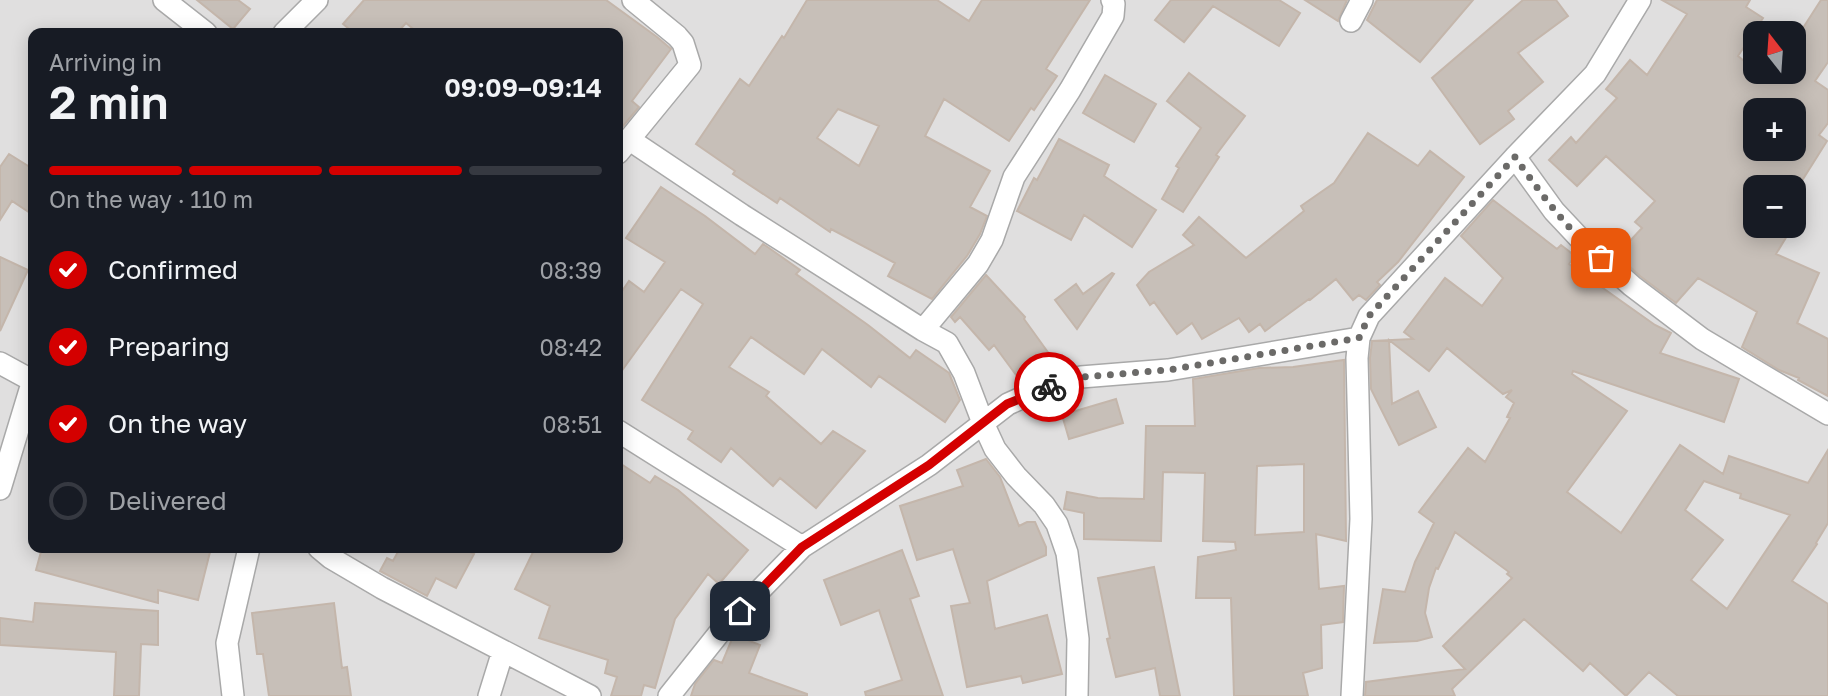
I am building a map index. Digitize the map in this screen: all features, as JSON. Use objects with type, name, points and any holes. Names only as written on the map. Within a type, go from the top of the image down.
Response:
[{"type":"street","points":[[164,0],[199,28]]},
{"type":"street","points":[[289,28],[317,0]]},
{"type":"street","points":[[633,0],[677,36],[683,43],[690,65],[624,146],[742,215],[923,330],[947,342],[964,373],[996,449],[1057,524],[1067,553],[1078,639],[1077,696]]},
{"type":"street","points":[[1351,21],[1362,0]]},
{"type":"street","points":[[1352,696],[1361,519],[1357,358],[1359,338],[1369,316],[1595,74],[1640,0]]},
{"type":"street","points":[[923,330],[978,264],[992,240],[1014,177],[1070,90],[1119,1]]},
{"type":"street","points":[[1515,157],[1554,211],[1585,244],[1632,286],[1702,339],[1828,414]]},
{"type":"street","points":[[668,696],[724,627],[802,547],[929,465],[1007,404],[1039,390],[1081,377],[1168,370],[1359,338]]},
{"type":"street","points":[[0,363],[28,377]]},
{"type":"street","points":[[0,489],[28,397]]},
{"type":"street","points":[[623,433],[802,547]]},
{"type":"street","points":[[233,696],[227,643],[248,553]]},
{"type":"street","points":[[325,553],[382,588],[590,696]]},
{"type":"street","points":[[489,696],[503,652]]},
{"type":"shaded area","points":[[0,0],[1828,0],[1828,696],[0,696]]},
{"type":"building","points":[[197,0],[238,0],[250,9],[232,28]]},
{"type":"building","points":[[364,0],[606,0],[671,49],[632,101],[639,107],[623,126],[623,28],[412,28],[406,23],[402,28],[348,28],[343,24]]},
{"type":"building","points":[[807,0],[937,0],[969,21],[982,0],[1090,0],[1046,69],[1057,76],[1009,141],[944,99],[925,136],[990,171],[970,207],[987,216],[980,234],[967,256],[932,299],[888,276],[895,263],[831,229],[830,232],[780,198],[777,203],[733,174],[735,171],[696,144],[740,79],[749,86],[782,36],[784,38]],"holes":[[[838,109],[879,126],[859,166],[817,138]]]},
{"type":"building","points":[[1171,0],[1279,0],[1300,13],[1279,46],[1213,6],[1184,42],[1155,20]]},
{"type":"building","points":[[1305,0],[1347,0],[1338,21]]},
{"type":"building","points":[[1377,0],[1473,0],[1420,62],[1367,20]]},
{"type":"building","points":[[1523,0],[1556,0],[1568,16],[1518,53],[1543,82],[1508,111],[1514,119],[1480,144],[1432,78]]},
{"type":"building","points":[[1662,0],[1750,0],[1746,7],[1763,18],[1761,21],[1743,21],[1743,48],[1738,56],[1743,60],[1743,84],[1806,84],[1806,23],[1821,0],[1828,0],[1828,62],[1815,81],[1828,90],[1828,123],[1819,135],[1827,141],[1806,175],[1743,175],[1743,238],[1786,238],[1776,254],[1819,273],[1797,323],[1828,339],[1828,396],[1742,347],[1757,312],[1698,278],[1676,303],[1617,255],[1642,228],[1635,222],[1655,201],[1606,156],[1577,186],[1549,160],[1571,137],[1576,143],[1617,98],[1606,89],[1630,60],[1647,75],[1687,14]]},
{"type":"building","points":[[1189,73],[1245,116],[1216,155],[1219,157],[1183,212],[1162,199],[1179,168],[1176,166],[1201,128],[1167,101]]},
{"type":"building","points":[[1105,75],[1156,104],[1134,142],[1083,113]]},
{"type":"building","points":[[1368,133],[1418,166],[1430,151],[1464,177],[1398,262],[1377,282],[1380,285],[1366,300],[1359,295],[1353,300],[1336,279],[1265,331],[1260,324],[1249,332],[1239,318],[1202,339],[1192,323],[1177,334],[1154,302],[1150,305],[1137,285],[1149,272],[1194,245],[1183,235],[1199,217],[1246,258],[1304,211],[1301,206],[1334,183]]},
{"type":"building","points":[[1059,139],[1109,165],[1104,176],[1156,210],[1132,247],[1084,215],[1071,240],[1017,211]]},
{"type":"building","points":[[9,154],[28,166],[28,212],[12,201],[0,220],[0,167]]},
{"type":"building","points":[[661,187],[755,254],[763,244],[769,248],[800,270],[796,274],[910,358],[916,350],[949,373],[960,400],[945,422],[879,376],[871,387],[822,349],[804,374],[751,337],[729,367],[769,392],[766,396],[821,444],[833,431],[865,451],[816,508],[780,478],[773,486],[731,448],[721,462],[688,439],[693,431],[642,400],[703,304],[681,289],[623,369],[623,290],[629,281],[644,292],[665,262],[626,238]]},
{"type":"building","points":[[1493,200],[1557,249],[1561,245],[1575,256],[1569,264],[1655,325],[1671,333],[1660,353],[1739,379],[1724,422],[1573,371],[1572,374],[1627,411],[1567,492],[1621,533],[1680,445],[1723,474],[1729,456],[1808,483],[1828,450],[1828,523],[1792,581],[1828,604],[1828,696],[1678,696],[1649,672],[1626,696],[1590,663],[1583,671],[1524,619],[1452,689],[1455,696],[1365,696],[1366,682],[1465,669],[1443,646],[1512,578],[1507,574],[1509,572],[1455,532],[1429,588],[1425,613],[1432,637],[1417,641],[1374,643],[1383,589],[1405,592],[1415,562],[1434,523],[1419,512],[1468,448],[1485,462],[1510,418],[1507,417],[1514,403],[1506,397],[1512,390],[1503,394],[1447,348],[1429,371],[1389,340],[1413,339],[1404,332],[1445,278],[1482,306],[1503,278],[1461,236]],"holes":[[[1704,481],[1741,494],[1740,498],[1790,515],[1727,609],[1691,580],[1723,540],[1685,510]]]},
{"type":"building","points":[[0,257],[28,270],[0,331]]},
{"type":"building","points":[[1114,274],[1077,329],[1055,300],[1076,284],[1083,294]]},
{"type":"building","points":[[986,275],[1025,317],[1055,362],[1034,378],[1022,383],[994,345],[989,350],[960,317],[955,322],[951,317]]},
{"type":"building","points":[[1389,340],[1392,404],[1418,391],[1436,427],[1399,445],[1371,389],[1372,341]]},
{"type":"building","points":[[1344,360],[1346,541],[1316,534],[1319,589],[1344,586],[1343,622],[1321,625],[1322,668],[1303,673],[1308,696],[1234,696],[1231,598],[1196,598],[1198,557],[1236,550],[1235,542],[1203,541],[1205,473],[1163,472],[1161,541],[1084,539],[1084,513],[1064,509],[1067,492],[1098,498],[1144,499],[1146,426],[1195,426],[1193,379],[1259,368],[1293,367]],"holes":[[[1304,464],[1304,532],[1255,535],[1257,466]]]},
{"type":"building","points":[[1116,399],[1123,423],[1069,439],[1062,415]]},
{"type":"building","points":[[986,459],[1000,477],[1019,526],[1035,522],[1046,547],[1046,555],[987,581],[995,629],[1047,615],[1062,674],[1023,683],[1021,676],[967,687],[951,606],[970,603],[953,549],[917,560],[900,506],[963,486],[957,470]]},
{"type":"building","points":[[623,465],[650,483],[655,476],[678,490],[748,550],[719,584],[708,574],[675,619],[655,688],[644,685],[641,696],[611,696],[617,677],[605,673],[608,660],[539,638],[550,606],[515,589],[533,553],[623,553]]},
{"type":"building","points":[[902,550],[919,596],[910,599],[943,696],[866,696],[865,692],[902,680],[879,610],[841,625],[824,580]]},
{"type":"building","points":[[41,553],[210,553],[198,600],[158,590],[158,603],[36,570]]},
{"type":"building","points":[[397,553],[474,554],[456,588],[436,578],[427,596],[380,571],[387,558],[393,561]]},
{"type":"building","points":[[1154,567],[1180,696],[1160,696],[1155,668],[1116,677],[1107,639],[1110,638],[1098,578]]},
{"type":"building","points":[[35,603],[158,611],[158,645],[141,644],[139,696],[114,696],[116,652],[0,645],[0,618],[33,622]]},
{"type":"building","points":[[334,603],[342,668],[347,667],[351,696],[269,696],[263,654],[257,654],[252,613]]},
{"type":"building","points":[[735,635],[760,645],[749,673],[807,696],[691,696],[695,684],[714,660],[722,663]]},
{"type":"way so far","points":[[1049,387],[1081,377],[1168,370],[1359,338],[1369,316],[1515,157],[1554,211],[1601,258]]},
{"type":"route","points":[[740,611],[802,547],[929,465],[1007,404],[1049,387]]}]
